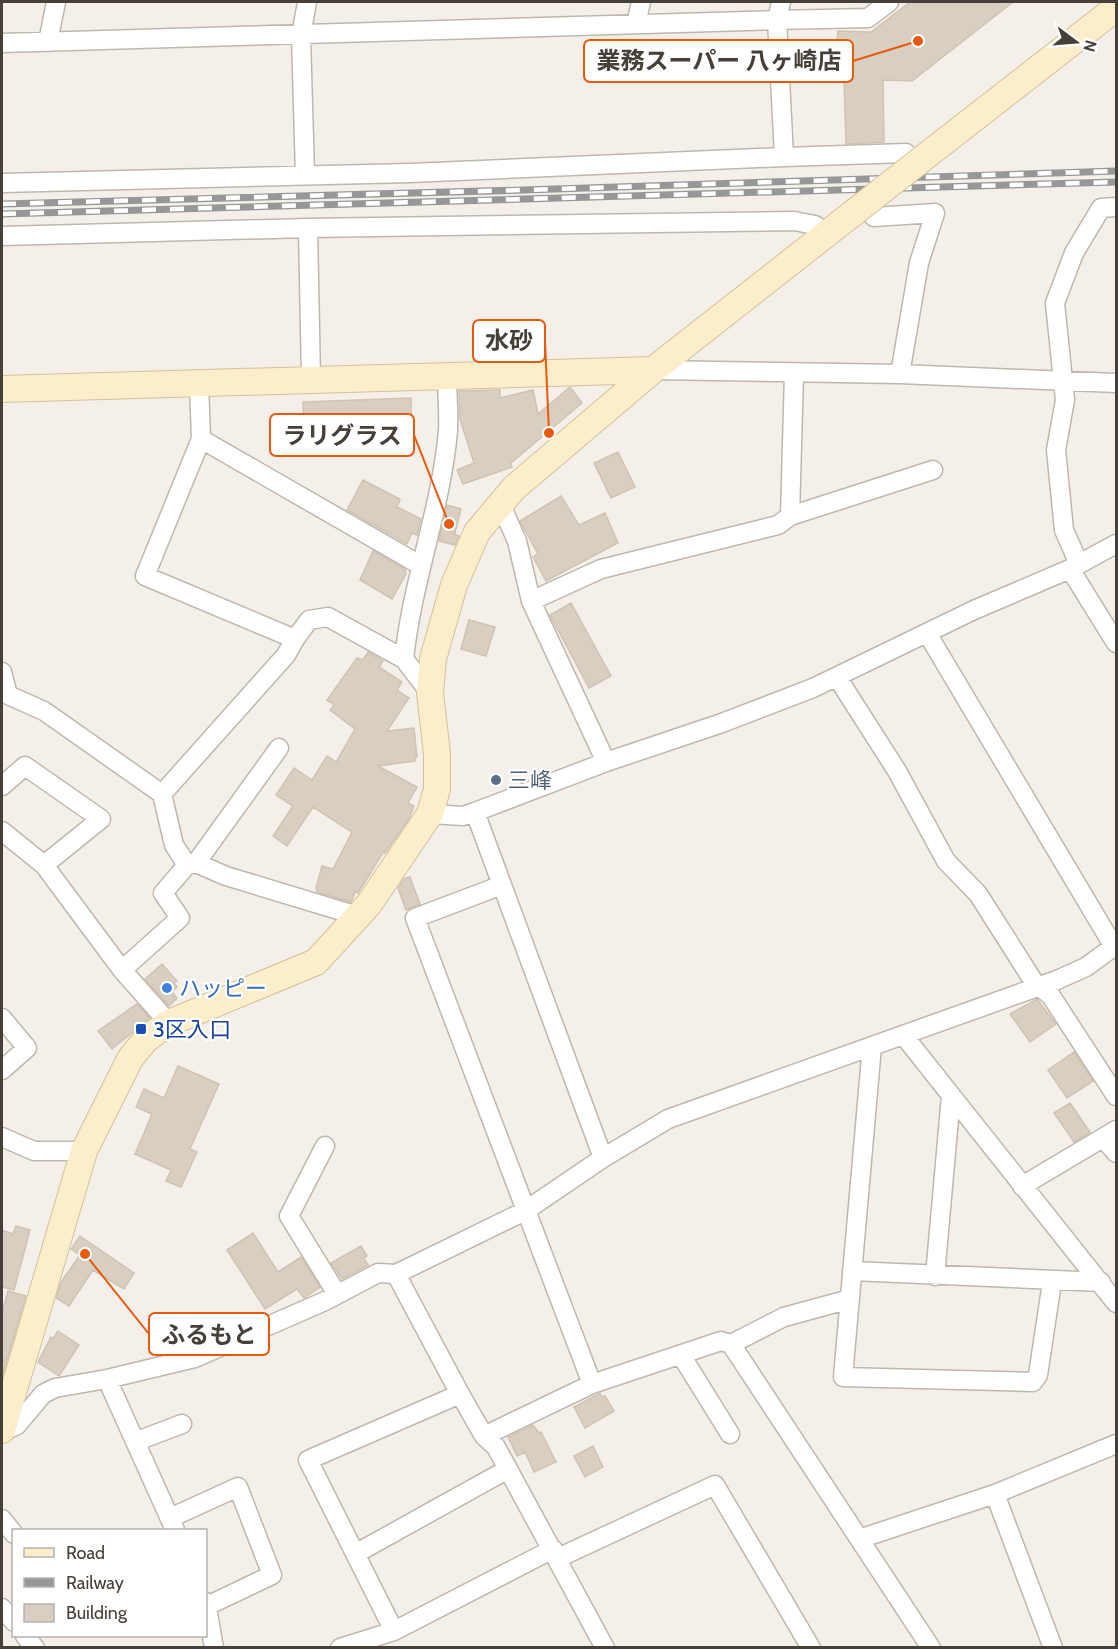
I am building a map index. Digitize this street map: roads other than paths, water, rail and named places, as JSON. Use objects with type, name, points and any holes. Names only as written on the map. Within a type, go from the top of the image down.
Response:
[{"type":"street","points":[[48,42],[56,2]]},
{"type":"street","points":[[305,175],[301,36],[307,2]]},
{"type":"street","points":[[636,24],[641,2]]},
{"type":"street","points":[[781,2],[777,20],[783,157]]},
{"type":"street","points":[[2,43],[868,18],[889,2]]},
{"type":"street","points":[[2,1431],[84,1151],[130,1059],[146,1039],[169,1023],[316,962],[358,916],[430,814],[437,789],[437,754],[430,693],[433,659],[454,585],[477,532],[514,488],[653,370],[1116,8]]},
{"type":"street","points":[[2,183],[305,175],[906,153],[923,159]]},
{"type":"street","points":[[1116,207],[1101,208],[1074,253],[1055,303],[1065,400],[1056,450],[1064,530],[1075,567],[1116,643]]},
{"type":"street","points":[[858,209],[874,217],[934,213],[919,263],[900,374]]},
{"type":"street","points":[[2,236],[308,228],[794,221],[815,225],[826,234]]},
{"type":"street","points":[[308,228],[311,379]]},
{"type":"street","points":[[2,389],[653,370],[900,374],[1116,383]]},
{"type":"street","points":[[790,516],[794,374]]},
{"type":"street","points":[[404,659],[408,621],[435,507],[448,431],[447,376]]},
{"type":"street","points":[[199,383],[201,438],[145,576],[295,639]]},
{"type":"street","points":[[201,438],[420,566]]},
{"type":"street","points":[[531,601],[601,569],[778,525],[790,516],[933,471]]},
{"type":"street","points":[[500,503],[516,541],[531,601],[606,762]]},
{"type":"street","points":[[430,814],[463,816],[606,762],[722,723],[837,677],[927,633],[1075,567],[1116,544]]},
{"type":"street","points":[[162,794],[285,655],[309,620],[328,617],[404,659],[430,693]]},
{"type":"street","points":[[2,1431],[17,1425],[43,1394],[49,1391],[195,1358],[378,1273],[396,1274],[525,1211],[603,1158],[668,1119],[1040,986],[1086,967],[1115,946],[927,633]]},
{"type":"street","points":[[2,672],[8,695],[44,711],[162,794],[174,845],[192,864],[358,916]]},
{"type":"street","points":[[837,677],[897,771],[946,861],[978,894],[1034,982],[1051,996],[1116,1096]]},
{"type":"street","points":[[122,970],[180,918],[163,893],[192,864],[279,748]]},
{"type":"street","points":[[2,786],[25,766],[100,819],[44,865]]},
{"type":"street","points":[[475,812],[603,1158]]},
{"type":"street","points":[[2,831],[44,865],[122,970],[169,1023]]},
{"type":"street","points":[[502,885],[415,918],[592,1384]]},
{"type":"street","points":[[2,1018],[27,1048],[2,1070]]},
{"type":"street","points":[[904,1036],[1101,1282],[1116,1304]]},
{"type":"street","points":[[872,1046],[843,1377],[1033,1382],[1038,1375],[1052,1282]]},
{"type":"street","points":[[935,1276],[951,1096]]},
{"type":"street","points":[[1022,1186],[1110,1135],[1116,1153]]},
{"type":"street","points":[[2,1137],[34,1151],[84,1151]]},
{"type":"street","points":[[325,1146],[289,1216],[337,1294]]},
{"type":"street","points":[[852,1271],[1052,1282],[1101,1282]]},
{"type":"street","points":[[396,1274],[460,1394],[484,1436],[496,1447],[556,1554],[603,1647]]},
{"type":"street","points":[[731,1344],[784,1317],[850,1299]]},
{"type":"street","points":[[484,1436],[592,1384],[721,1341],[731,1344],[931,1647]]},
{"type":"street","points":[[681,1354],[730,1434]]},
{"type":"street","points":[[107,1379],[173,1524],[238,1487],[272,1575],[207,1604]]},
{"type":"street","points":[[394,1631],[308,1460],[460,1394]]},
{"type":"street","points":[[137,1441],[182,1424]]},
{"type":"street","points":[[859,1539],[995,1494],[1116,1444]]},
{"type":"street","points":[[355,1554],[508,1469]]},
{"type":"street","points":[[347,1646],[394,1631],[556,1554],[715,1485],[811,1647]]},
{"type":"street","points":[[995,1494],[1053,1647]]},
{"type":"street","points":[[2,1519],[12,1532]]},
{"type":"street","points":[[2,1608],[12,1620]]},
{"type":"street","points":[[207,1609],[214,1647]]},
{"type":"railway","points":[[2,204],[1116,171]]},
{"type":"railway","points":[[2,214],[1116,182]]},
{"type":"place","name":"業務スーパー 八ヶ崎店","points":[[918,41]]},
{"type":"place","name":"水砂","points":[[549,433]]},
{"type":"place","name":"ラリグラス","points":[[449,524]]},
{"type":"place","name":"三峰","points":[[496,780]]},
{"type":"place","name":"ハッピー","points":[[167,988]]},
{"type":"place","name":"3区入口","points":[[141,1029]]},
{"type":"place","name":"ふるもと","points":[[85,1254]]}]
